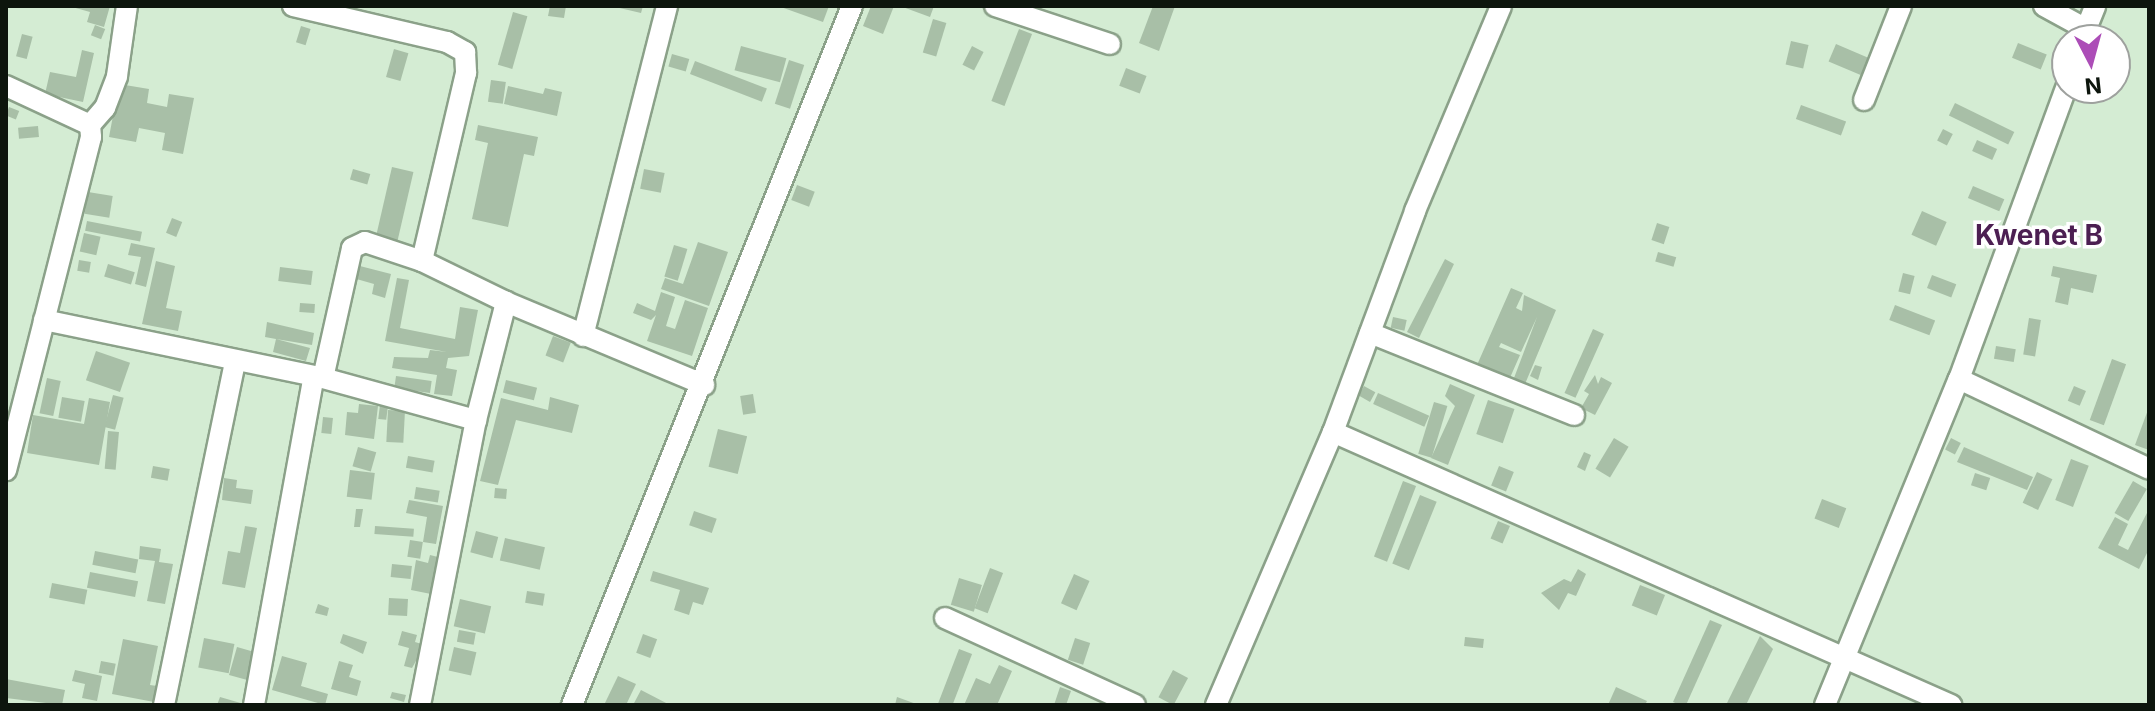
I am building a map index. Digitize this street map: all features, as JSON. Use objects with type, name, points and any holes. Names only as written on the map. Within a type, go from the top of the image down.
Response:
[{"type":"street","points":[[6,470],[85,177],[90,125],[105,108],[117,76],[127,6]]},
{"type":"street","points":[[293,6],[447,42],[465,52],[466,73],[422,261]]},
{"type":"street","points":[[583,336],[667,6]]},
{"type":"street","points":[[572,705],[704,385],[852,6]]},
{"type":"street","points":[[995,6],[1110,44]]},
{"type":"street","points":[[1216,705],[1333,432],[1501,6]]},
{"type":"street","points":[[1864,100],[1901,6]]},
{"type":"street","points":[[2044,6],[2070,24]]},
{"type":"street","points":[[6,86],[90,125]]},
{"type":"street","points":[[1825,705],[1959,379],[2060,104]]},
{"type":"street","points":[[254,705],[318,377],[354,246],[365,242],[422,261],[583,336],[704,385]]},
{"type":"street","points":[[420,705],[476,420],[506,302]]},
{"type":"street","points":[[44,320],[318,377],[476,420]]},
{"type":"street","points":[[1370,333],[1574,415]]},
{"type":"street","points":[[164,705],[235,362]]},
{"type":"street","points":[[1959,379],[2149,469]]},
{"type":"street","points":[[1333,432],[1951,705]]},
{"type":"street","points":[[945,618],[1135,705]]},
{"type":"building","points":[[110,6],[104,27],[87,22],[90,12],[72,7]]},
{"type":"building","points":[[550,6],[566,6],[564,18],[548,16]]},
{"type":"building","points":[[611,6],[643,6],[641,13]]},
{"type":"building","points":[[778,6],[829,6],[823,22]]},
{"type":"building","points":[[871,6],[894,6],[883,34],[863,26]]},
{"type":"building","points":[[900,6],[934,6],[930,17]]},
{"type":"building","points":[[1153,6],[1175,6],[1159,51],[1139,43]]},
{"type":"building","points":[[513,12],[527,16],[512,69],[498,65]]},
{"type":"building","points":[[933,19],[946,23],[936,57],[923,52]]},
{"type":"building","points":[[95,25],[105,29],[101,39],[91,35]]},
{"type":"building","points":[[301,26],[311,29],[306,45],[296,42]]},
{"type":"building","points":[[1019,29],[1032,34],[1004,106],[991,101]]},
{"type":"building","points":[[22,34],[33,37],[27,59],[16,56]]},
{"type":"building","points":[[1791,41],[1809,45],[1803,68],[1786,64]]},
{"type":"building","points":[[2018,43],[2047,55],[2041,69],[2012,58]]},
{"type":"building","points":[[1836,44],[1873,60],[1865,77],[1829,61]]},
{"type":"building","points":[[741,46],[786,58],[780,82],[735,70]]},
{"type":"building","points":[[972,46],[984,52],[974,71],[962,65]]},
{"type":"building","points":[[394,49],[408,53],[400,81],[386,77]]},
{"type":"building","points":[[82,50],[94,53],[83,102],[45,94],[50,72],[76,77]]},
{"type":"building","points":[[672,54],[689,59],[686,71],[668,66]]},
{"type":"building","points":[[789,60],[804,65],[790,109],[775,104]]},
{"type":"building","points":[[695,61],[767,89],[762,102],[690,74]]},
{"type":"building","points":[[1126,68],[1147,76],[1140,94],[1119,86]]},
{"type":"building","points":[[491,80],[506,82],[503,104],[488,102]]},
{"type":"building","points":[[119,84],[149,89],[147,103],[167,107],[169,94],[194,98],[183,154],[162,150],[165,133],[139,128],[136,142],[109,137]]},
{"type":"building","points":[[508,86],[543,94],[545,88],[562,92],[557,116],[504,104]]},
{"type":"building","points":[[1955,103],[2014,132],[2008,145],[1949,116]]},
{"type":"building","points":[[1801,105],[1846,121],[1841,136],[1796,119]]},
{"type":"building","points":[[9,107],[19,111],[16,119],[6,115]]},
{"type":"building","points":[[478,125],[538,137],[534,156],[524,154],[508,227],[472,219],[488,143],[475,140]]},
{"type":"building","points":[[38,126],[39,137],[19,139],[18,128]]},
{"type":"building","points":[[1943,129],[1953,134],[1947,146],[1937,141]]},
{"type":"building","points":[[1977,140],[1997,149],[1992,160],[1972,151]]},
{"type":"building","points":[[392,167],[413,172],[397,242],[376,237]]},
{"type":"building","points":[[353,169],[370,174],[367,185],[350,180]]},
{"type":"building","points":[[644,169],[665,173],[661,193],[640,189]]},
{"type":"building","points":[[797,185],[815,192],[809,207],[791,200]]},
{"type":"building","points":[[1973,186],[2004,199],[1999,211],[1968,198]]},
{"type":"building","points":[[88,192],[113,196],[109,218],[85,214]]},
{"type":"building","points":[[1922,211],[1947,222],[1936,246],[1911,235]]},
{"type":"building","points":[[172,218],[182,222],[176,237],[166,233]]},
{"type":"building","points":[[87,221],[142,232],[140,242],[85,231]]},
{"type":"building","points":[[1657,223],[1669,227],[1664,244],[1651,240]]},
{"type":"building","points":[[84,233],[101,237],[96,255],[80,252]]},
{"type":"building","points":[[698,242],[728,252],[709,306],[661,289],[665,278],[683,284]]},
{"type":"building","points":[[131,243],[155,248],[146,287],[135,284],[141,257],[128,255]]},
{"type":"building","points":[[674,245],[687,249],[678,281],[664,277]]},
{"type":"building","points":[[1658,252],[1676,257],[1674,267],[1655,262]]},
{"type":"building","points":[[1445,259],[1454,264],[1419,338],[1407,332]]},
{"type":"building","points":[[79,260],[91,262],[89,273],[77,271]]},
{"type":"building","points":[[156,261],[175,266],[166,308],[182,311],[178,331],[142,324]]},
{"type":"building","points":[[108,264],[135,272],[131,285],[104,276]]},
{"type":"building","points":[[356,265],[391,274],[385,298],[372,294],[374,284],[353,278]]},
{"type":"building","points":[[2053,266],[2097,275],[2093,293],[2071,288],[2068,305],[2055,302],[2060,278],[2051,276]]},
{"type":"building","points":[[280,267],[313,271],[311,285],[278,281]]},
{"type":"building","points":[[1903,273],[1915,276],[1910,294],[1898,291]]},
{"type":"building","points":[[1932,275],[1956,284],[1951,297],[1927,288]]},
{"type":"building","points":[[397,278],[409,280],[400,328],[455,339],[460,307],[478,310],[469,356],[448,358],[446,368],[457,370],[452,396],[434,394],[437,375],[392,368],[394,357],[428,358],[430,350],[447,352],[385,341]]},
{"type":"building","points":[[1511,288],[1523,293],[1516,308],[1522,311],[1524,295],[1556,310],[1525,384],[1514,378],[1537,317],[1521,352],[1501,343],[1499,347],[1520,355],[1509,380],[1477,365]]},
{"type":"building","points":[[661,292],[675,297],[666,326],[675,329],[685,300],[708,308],[692,356],[647,341],[656,315],[651,320],[633,313],[637,303],[655,311]]},
{"type":"building","points":[[300,303],[315,304],[314,313],[299,312]]},
{"type":"building","points":[[1895,305],[1935,320],[1929,335],[1889,320]]},
{"type":"building","points":[[1393,317],[1407,320],[1404,331],[1391,328]]},
{"type":"building","points":[[2029,318],[2041,320],[2035,356],[2023,355]]},
{"type":"building","points":[[267,322],[314,333],[312,345],[265,337]]},
{"type":"building","points":[[1593,329],[1604,334],[1575,398],[1565,393]]},
{"type":"building","points":[[553,336],[571,343],[563,362],[545,356]]},
{"type":"building","points":[[276,339],[310,348],[306,361],[273,352]]},
{"type":"building","points":[[1996,346],[2016,349],[2014,362],[1994,359]]},
{"type":"building","points":[[96,351],[130,363],[120,392],[86,380]]},
{"type":"building","points":[[2112,359],[2126,364],[2104,425],[2090,420]]},
{"type":"building","points":[[1535,365],[1542,367],[1538,380],[1530,376]]},
{"type":"building","points":[[1595,375],[1598,384],[1601,377],[1612,383],[1595,415],[1581,408],[1589,394],[1584,391]]},
{"type":"building","points":[[396,376],[432,381],[430,393],[394,388]]},
{"type":"building","points":[[47,378],[61,381],[53,416],[40,413]]},
{"type":"building","points":[[506,380],[537,388],[534,400],[503,393]]},
{"type":"building","points":[[1450,384],[1475,395],[1448,465],[1431,458],[1455,406],[1445,396]]},
{"type":"building","points":[[1364,386],[1375,392],[1370,402],[1359,396]]},
{"type":"building","points":[[2074,386],[2086,391],[2080,406],[2068,401]]},
{"type":"building","points":[[1378,393],[1429,416],[1424,427],[1373,404]]},
{"type":"building","points":[[753,394],[756,413],[743,415],[740,396]]},
{"type":"building","points":[[113,395],[124,398],[115,430],[104,427]]},
{"type":"building","points":[[62,397],[85,401],[81,422],[58,418]]},
{"type":"building","points":[[550,397],[579,405],[572,433],[516,420],[498,485],[480,481],[501,398],[548,410]]},
{"type":"building","points":[[89,398],[110,402],[99,465],[27,453],[33,415],[84,424]]},
{"type":"building","points":[[1488,400],[1514,409],[1503,443],[1476,434]]},
{"type":"building","points":[[1434,402],[1447,406],[1432,458],[1418,454]]},
{"type":"building","points":[[359,404],[378,406],[374,439],[345,435],[347,412],[358,413]]},
{"type":"building","points":[[380,405],[388,406],[386,420],[378,419]]},
{"type":"building","points":[[2149,407],[2149,450],[2135,445]]},
{"type":"building","points":[[388,410],[405,411],[403,443],[386,442]]},
{"type":"building","points":[[323,417],[333,418],[331,434],[321,433]]},
{"type":"building","points":[[718,429],[747,436],[738,474],[709,467]]},
{"type":"building","points":[[108,431],[119,432],[116,470],[105,469]]},
{"type":"building","points":[[1614,438],[1629,447],[1610,478],[1595,469]]},
{"type":"building","points":[[1951,438],[1961,443],[1955,455],[1945,450]]},
{"type":"building","points":[[358,447],[376,452],[371,471],[352,466]]},
{"type":"building","points":[[1964,447],[2033,477],[2027,490],[1957,462]]},
{"type":"building","points":[[1584,452],[1591,455],[1585,471],[1577,467]]},
{"type":"building","points":[[408,456],[435,461],[433,473],[406,468]]},
{"type":"building","points":[[2071,459],[2089,466],[2073,507],[2055,500]]},
{"type":"building","points":[[153,466],[170,469],[168,481],[151,478]]},
{"type":"building","points":[[1499,466],[1514,472],[1506,491],[1491,485]]},
{"type":"building","points":[[350,470],[375,473],[372,500],[347,497]]},
{"type":"building","points":[[2037,472],[2052,479],[2038,510],[2023,503]]},
{"type":"building","points":[[1975,473],[1990,478],[1986,490],[1971,485]]},
{"type":"building","points":[[224,478],[237,480],[236,488],[253,490],[251,504],[222,500]]},
{"type":"building","points":[[1403,481],[1416,486],[1387,562],[1374,557]]},
{"type":"building","points":[[2133,481],[2147,489],[2128,521],[2114,513]]},
{"type":"building","points":[[416,487],[440,491],[438,503],[414,499]]},
{"type":"building","points":[[495,488],[507,489],[506,499],[494,498]]},
{"type":"building","points":[[1420,495],[1437,502],[1409,570],[1392,564]]},
{"type":"building","points":[[1822,499],[1846,508],[1839,528],[1814,519]]},
{"type":"building","points":[[409,500],[443,506],[436,544],[423,542],[427,517],[406,513]]},
{"type":"building","points":[[356,509],[363,509],[360,527],[354,527]]},
{"type":"building","points":[[2149,509],[2149,549],[2139,569],[2098,548],[2115,517],[2128,524],[2118,545],[2128,550]]},
{"type":"building","points":[[694,511],[717,519],[712,533],[689,525]]},
{"type":"building","points":[[1498,521],[1510,526],[1503,544],[1491,538]]},
{"type":"building","points":[[245,526],[257,528],[245,588],[222,584],[228,551],[240,553]]},
{"type":"building","points":[[375,526],[414,529],[413,537],[374,534]]},
{"type":"building","points":[[476,531],[498,537],[493,558],[470,552]]},
{"type":"building","points":[[505,538],[545,547],[540,570],[500,560]]},
{"type":"building","points":[[410,540],[423,542],[420,559],[407,557]]},
{"type":"building","points":[[140,546],[161,549],[159,562],[173,564],[165,604],[147,601],[155,561],[139,559]]},
{"type":"building","points":[[95,551],[138,559],[136,573],[92,565]]},
{"type":"building","points":[[430,555],[438,557],[431,594],[411,590],[416,560],[428,563]]},
{"type":"building","points":[[392,564],[412,566],[411,579],[391,577]]},
{"type":"building","points":[[990,568],[1003,573],[988,613],[975,608]]},
{"type":"building","points":[[1578,569],[1586,574],[1576,596],[1568,593],[1559,610],[1541,593],[1564,579],[1571,582]]},
{"type":"building","points":[[653,571],[709,588],[703,605],[693,602],[689,615],[674,610],[680,590],[650,581]]},
{"type":"building","points":[[90,572],[138,581],[135,597],[87,588]]},
{"type":"building","points":[[1074,574],[1090,581],[1077,610],[1061,603]]},
{"type":"building","points":[[959,578],[982,585],[974,612],[951,605]]},
{"type":"building","points":[[52,583],[87,590],[84,605],[49,598]]},
{"type":"building","points":[[1640,585],[1665,595],[1657,616],[1632,605]]},
{"type":"building","points":[[527,591],[545,594],[543,606],[525,603]]},
{"type":"building","points":[[389,598],[408,599],[407,616],[388,615]]},
{"type":"building","points":[[460,599],[491,606],[485,633],[454,626]]},
{"type":"building","points":[[318,604],[329,608],[327,616],[315,613]]},
{"type":"building","points":[[1710,620],[1722,625],[1686,705],[1680,705],[1673,702]]},
{"type":"building","points":[[459,630],[476,633],[474,645],[457,642]]},
{"type":"building","points":[[402,631],[417,635],[415,642],[425,645],[412,668],[404,666],[409,648],[398,645]]},
{"type":"building","points":[[343,634],[367,642],[363,654],[340,643]]},
{"type":"building","points":[[643,634],[657,639],[650,658],[636,653]]},
{"type":"building","points":[[1760,636],[1773,649],[1746,705],[1726,705]]},
{"type":"building","points":[[1465,637],[1484,639],[1483,648],[1464,646]]},
{"type":"building","points":[[204,638],[234,644],[229,673],[198,667]]},
{"type":"building","points":[[1075,638],[1090,643],[1083,665],[1068,660]]},
{"type":"building","points":[[123,639],[158,646],[150,685],[157,686],[154,702],[112,694]]},
{"type":"building","points":[[237,647],[255,652],[247,680],[229,675]]},
{"type":"building","points":[[454,647],[476,652],[471,676],[449,670]]},
{"type":"building","points":[[959,649],[972,654],[952,705],[938,704]]},
{"type":"building","points":[[282,656],[307,663],[301,686],[328,694],[325,705],[272,690]]},
{"type":"building","points":[[101,661],[116,664],[113,676],[99,673]]},
{"type":"building","points":[[339,661],[353,665],[349,677],[361,681],[357,696],[331,689]]},
{"type":"building","points":[[999,665],[1012,671],[997,705],[964,705],[976,678],[990,684]]},
{"type":"building","points":[[75,670],[102,676],[97,701],[82,698],[85,684],[72,681]]},
{"type":"building","points":[[1173,670],[1188,678],[1174,705],[1158,697]]},
{"type":"building","points":[[618,676],[636,684],[626,705],[604,705]]},
{"type":"building","points":[[6,679],[65,690],[62,705],[6,698]]},
{"type":"building","points":[[1060,687],[1071,691],[1066,705],[1054,705]]},
{"type":"building","points":[[1616,687],[1647,701],[1645,705],[1608,705]]},
{"type":"building","points":[[641,690],[670,705],[633,705]]},
{"type":"building","points":[[392,692],[406,695],[404,702],[390,698]]},
{"type":"building","points":[[220,697],[244,704],[244,705],[217,705]]},
{"type":"building","points":[[897,697],[919,705],[895,705]]},
{"type":"district","name":"Kwenet B","points":[[2039,235]]}]
